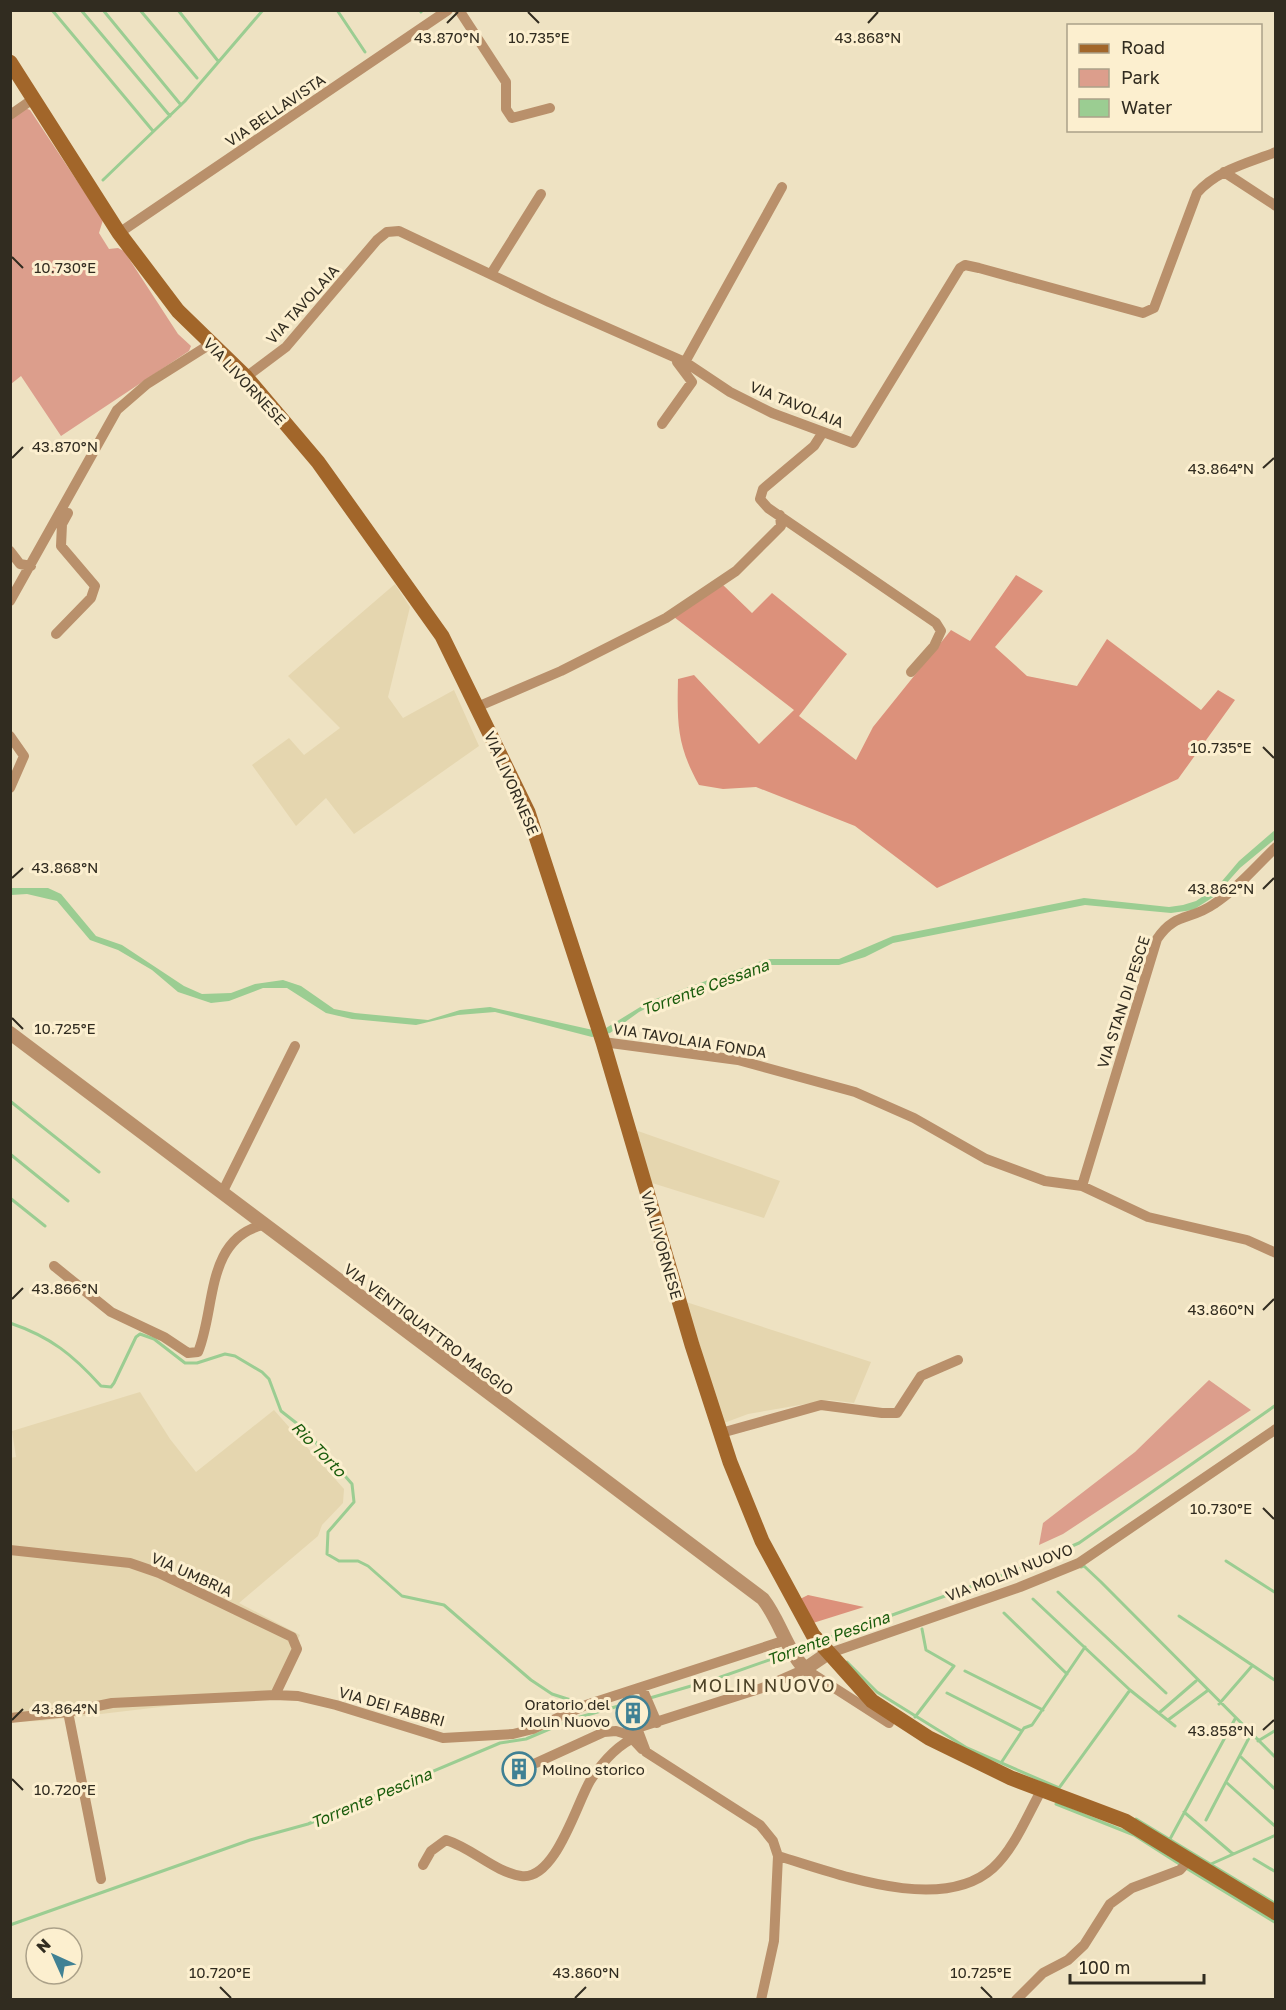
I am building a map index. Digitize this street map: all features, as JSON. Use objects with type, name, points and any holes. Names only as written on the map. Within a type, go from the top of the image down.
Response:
[{"type":"main road","name":"VIA LIVORNESE","points":[[10,62],[119,233],[178,310],[246,377],[318,462],[442,636],[528,812],[597,1022],[688,1333],[721,1433],[762,1540],[821,1645],[872,1701],[928,1738],[1041,1791],[1125,1821],[1275,1912]]},
{"type":"street","name":"VIA BELLAVISTA","points":[[119,233],[448,10]]},
{"type":"street","points":[[459,10],[506,82],[506,109],[512,118],[550,108]]},
{"type":"street","points":[[10,115],[33,99]]},
{"type":"street","name":"VIA TAVOLAIA","points":[[246,377],[286,347],[387,232],[404,232],[685,362],[730,392],[772,413],[853,443],[960,268],[965,265],[1143,313],[1154,308],[1197,194],[1208,180],[1275,152]]},
{"type":"street","points":[[1224,172],[1275,206]]},
{"type":"street","points":[[685,362],[782,187]]},
{"type":"street","points":[[491,274],[541,194]]},
{"type":"street","points":[[10,601],[111,420],[124,403],[147,384],[212,343]]},
{"type":"street","points":[[662,424],[692,382],[685,370],[670,356]]},
{"type":"street","points":[[823,432],[814,446],[760,493],[763,504],[936,623],[941,631],[934,646],[910,672]]},
{"type":"street","points":[[56,634],[91,598],[95,586],[61,546],[62,524],[75,498],[81,474]]},
{"type":"street","points":[[477,707],[561,671],[666,618],[736,571],[781,526],[780,515]]},
{"type":"street","points":[[10,551],[20,564],[31,566]]},
{"type":"street","points":[[10,736],[24,756],[10,788]]},
{"type":"street","name":"VIA STAN DI PESCE","points":[[1082,1186],[1157,939],[1167,924],[1196,914],[1215,904],[1275,847]]},
{"type":"street","name":"VIA VENTIQUATTRO MAGGIO","points":[[10,1033],[763,1599],[776,1616],[789,1647],[805,1669]]},
{"type":"street","name":"VIA TAVOLAIA FONDA","points":[[602,1041],[738,1060],[855,1092],[914,1118],[986,1159],[1045,1181],[1082,1186],[1148,1217],[1247,1240],[1275,1253]]},
{"type":"street","points":[[222,1193],[295,1046]]},
{"type":"street","points":[[54,1266],[111,1312],[164,1337],[188,1353],[198,1352],[204,1338],[211,1292],[221,1259],[234,1241],[252,1228],[263,1225]]},
{"type":"street","points":[[721,1433],[821,1405],[897,1413],[921,1376],[958,1360]]},
{"type":"street","name":"VIA MOLIN NUOVO","points":[[821,1645],[1020,1587],[1079,1563],[1275,1429]]},
{"type":"street","name":"VIA UMBRIA","points":[[10,1550],[130,1563],[159,1572],[292,1637],[297,1649],[275,1695]]},
{"type":"street","points":[[423,1865],[431,1851],[446,1840],[516,1874],[536,1873],[548,1864],[556,1851],[590,1782],[602,1764],[634,1735],[657,1723],[784,1680],[805,1669],[821,1645]]},
{"type":"street","name":"VIA DEI FABBRI","points":[[10,1718],[68,1712],[112,1703],[275,1695],[298,1696],[336,1705],[443,1738],[470,1738],[513,1734],[533,1729],[586,1705],[789,1647]]},
{"type":"street","points":[[805,1669],[889,1723]]},
{"type":"street","points":[[643,1690],[657,1723]]},
{"type":"street","points":[[68,1712],[101,1879]]},
{"type":"street","points":[[536,1763],[604,1732],[616,1731],[634,1735],[644,1751],[760,1825],[773,1841],[777,1856],[774,1941],[761,2000]]},
{"type":"street","points":[[777,1856],[860,1879],[924,1891],[958,1887],[992,1869],[1011,1844],[1041,1791]]},
{"type":"street","points":[[1016,2000],[1043,1973],[1068,1960],[1084,1945],[1110,1904],[1132,1888],[1180,1870],[1189,1860]]},
{"type":"shaded area","points":[[1016,575],[1043,591],[995,647],[1027,676],[1077,686],[1107,639],[1201,710],[1218,690],[1235,700],[1178,779],[937,888],[855,826],[756,787],[723,789],[699,785],[682,746],[678,679],[694,675],[759,744],[794,710],[674,617],[723,585],[752,613],[772,593],[847,654],[799,716],[856,760],[873,727],[951,630],[970,641]]},
{"type":"shaded area","points":[[395,584],[410,607],[388,697],[403,718],[454,690],[479,746],[354,834],[326,798],[296,826],[252,765],[289,738],[304,755],[340,728],[288,676]]},
{"type":"shaded area","points":[[635,1130],[780,1181],[764,1218],[649,1182]]},
{"type":"shaded area","points":[[686,1302],[871,1362],[854,1403],[829,1400],[748,1414],[724,1423]]},
{"type":"shaded area","points":[[140,1392],[170,1439],[196,1472],[274,1410],[344,1489],[343,1503],[322,1525],[318,1536],[239,1603],[300,1635],[270,1699],[186,1704],[41,1721],[11,1722],[10,1458],[16,1457],[12,1431]]},
{"type":"shaded area","points":[[808,1595],[864,1607],[813,1623],[798,1600]]},
{"type":"green space","points":[[25,108],[30,110],[103,220],[99,233],[109,249],[118,248],[124,251],[178,334],[191,346],[189,351],[61,436],[21,376],[11,384],[11,119]]},
{"type":"green space","points":[[1209,1380],[1251,1410],[1063,1534],[1039,1545],[1043,1523],[1135,1452]]},
{"type":"water","name":"Torrente Cessana","points":[[1275,830],[1275,839],[1240,868],[1215,896],[1193,910],[1171,913],[1085,905],[893,943],[865,957],[839,965],[770,965],[651,1006],[610,1033],[592,1037],[495,1012],[458,1015],[416,1025],[352,1019],[326,1013],[287,988],[263,988],[229,1001],[211,1003],[178,992],[152,970],[118,950],[90,940],[57,901],[27,894],[11,895],[11,888],[48,888],[61,894],[96,936],[122,945],[184,986],[202,994],[231,993],[255,984],[283,980],[301,986],[334,1009],[355,1013],[428,1020],[460,1010],[490,1007],[593,1030],[606,1028],[650,1001],[767,959],[839,959],[893,936],[1084,898],[1169,907],[1183,905],[1196,901],[1217,887],[1239,861]]},
{"type":"waterway","points":[[52,10],[153,131]]},
{"type":"waterway","points":[[81,10],[170,116]]},
{"type":"waterway","points":[[103,10],[181,105]]},
{"type":"waterway","points":[[140,10],[197,78]]},
{"type":"waterway","points":[[178,10],[218,61]]},
{"type":"waterway","points":[[103,180],[185,101],[263,10]]},
{"type":"waterway","points":[[337,10],[365,52]]},
{"type":"waterway","points":[[10,1101],[99,1172]]},
{"type":"waterway","points":[[10,1154],[68,1201]]},
{"type":"waterway","points":[[10,1198],[45,1226]]},
{"type":"waterway","name":"Rio Torto","points":[[10,1323],[38,1334],[60,1348],[81,1365],[101,1386],[111,1387],[136,1337],[140,1334],[154,1339],[185,1363],[197,1363],[225,1354],[235,1356],[262,1372],[269,1379],[281,1411],[304,1429],[352,1484],[354,1502],[328,1532],[327,1554],[339,1561],[358,1561],[368,1566],[402,1596],[444,1605],[531,1680],[552,1694],[580,1703]]},
{"type":"waterway","name":"Torrente Pescina","points":[[823,1640],[1017,1570],[1079,1543],[1276,1405]]},
{"type":"waterway","points":[[1226,1561],[1276,1593]]},
{"type":"waterway","points":[[1081,1567],[1084,1566],[1101,1582],[1276,1758]]},
{"type":"waterway","points":[[1058,1592],[1166,1693]]},
{"type":"waterway","points":[[1033,1599],[1130,1690],[1175,1726]]},
{"type":"waterway","points":[[1004,1613],[1067,1674]]},
{"type":"waterway","points":[[1179,1616],[1276,1681]]},
{"type":"waterway","points":[[915,1717],[954,1666],[926,1650],[922,1629]]},
{"type":"waterway","name":"Torrente Pescina","points":[[795,1651],[814,1644]]},
{"type":"waterway","points":[[1001,1763],[1024,1728],[1032,1725],[1085,1647]]},
{"type":"waterway","name":"Torrente Pescina","points":[[650,1698],[715,1679],[789,1653]]},
{"type":"waterway","points":[[847,1662],[877,1692],[967,1748],[1059,1788],[1130,1690]]},
{"type":"waterway","points":[[1219,1704],[1252,1666]]},
{"type":"waterway","points":[[965,1671],[1043,1710]]},
{"type":"waterway","points":[[1159,1713],[1196,1681]]},
{"type":"waterway","points":[[1168,1720],[1207,1691]]},
{"type":"waterway","points":[[947,1693],[1022,1731]]},
{"type":"waterway","name":"Torrente Pescina","points":[[10,1925],[250,1840],[308,1824],[500,1743],[526,1739],[573,1719],[643,1699]]},
{"type":"waterway","points":[[1170,1839],[1235,1719]]},
{"type":"waterway","points":[[1258,1741],[1276,1730]]},
{"type":"waterway","points":[[1206,1820],[1251,1734]]},
{"type":"waterway","points":[[1241,1757],[1276,1790]]},
{"type":"waterway","points":[[1227,1783],[1276,1827]]},
{"type":"waterway","points":[[1056,1804],[1134,1835],[1181,1865]]},
{"type":"waterway","points":[[1184,1812],[1233,1854]]},
{"type":"waterway","points":[[1136,1819],[1276,1904]]},
{"type":"waterway","points":[[1211,1864],[1276,1835]]},
{"type":"waterway","points":[[1254,1859],[1276,1872]]},
{"type":"waterway","points":[[1186,1868],[1276,1923]]},
{"type":"place","name":"Oratorio del Molin Nuovo","points":[[633,1713]]},
{"type":"place","name":"Molino storico","points":[[519,1769]]},
{"type":"district","name":"MOLIN NUOVO","points":[[764,1685]]}]
